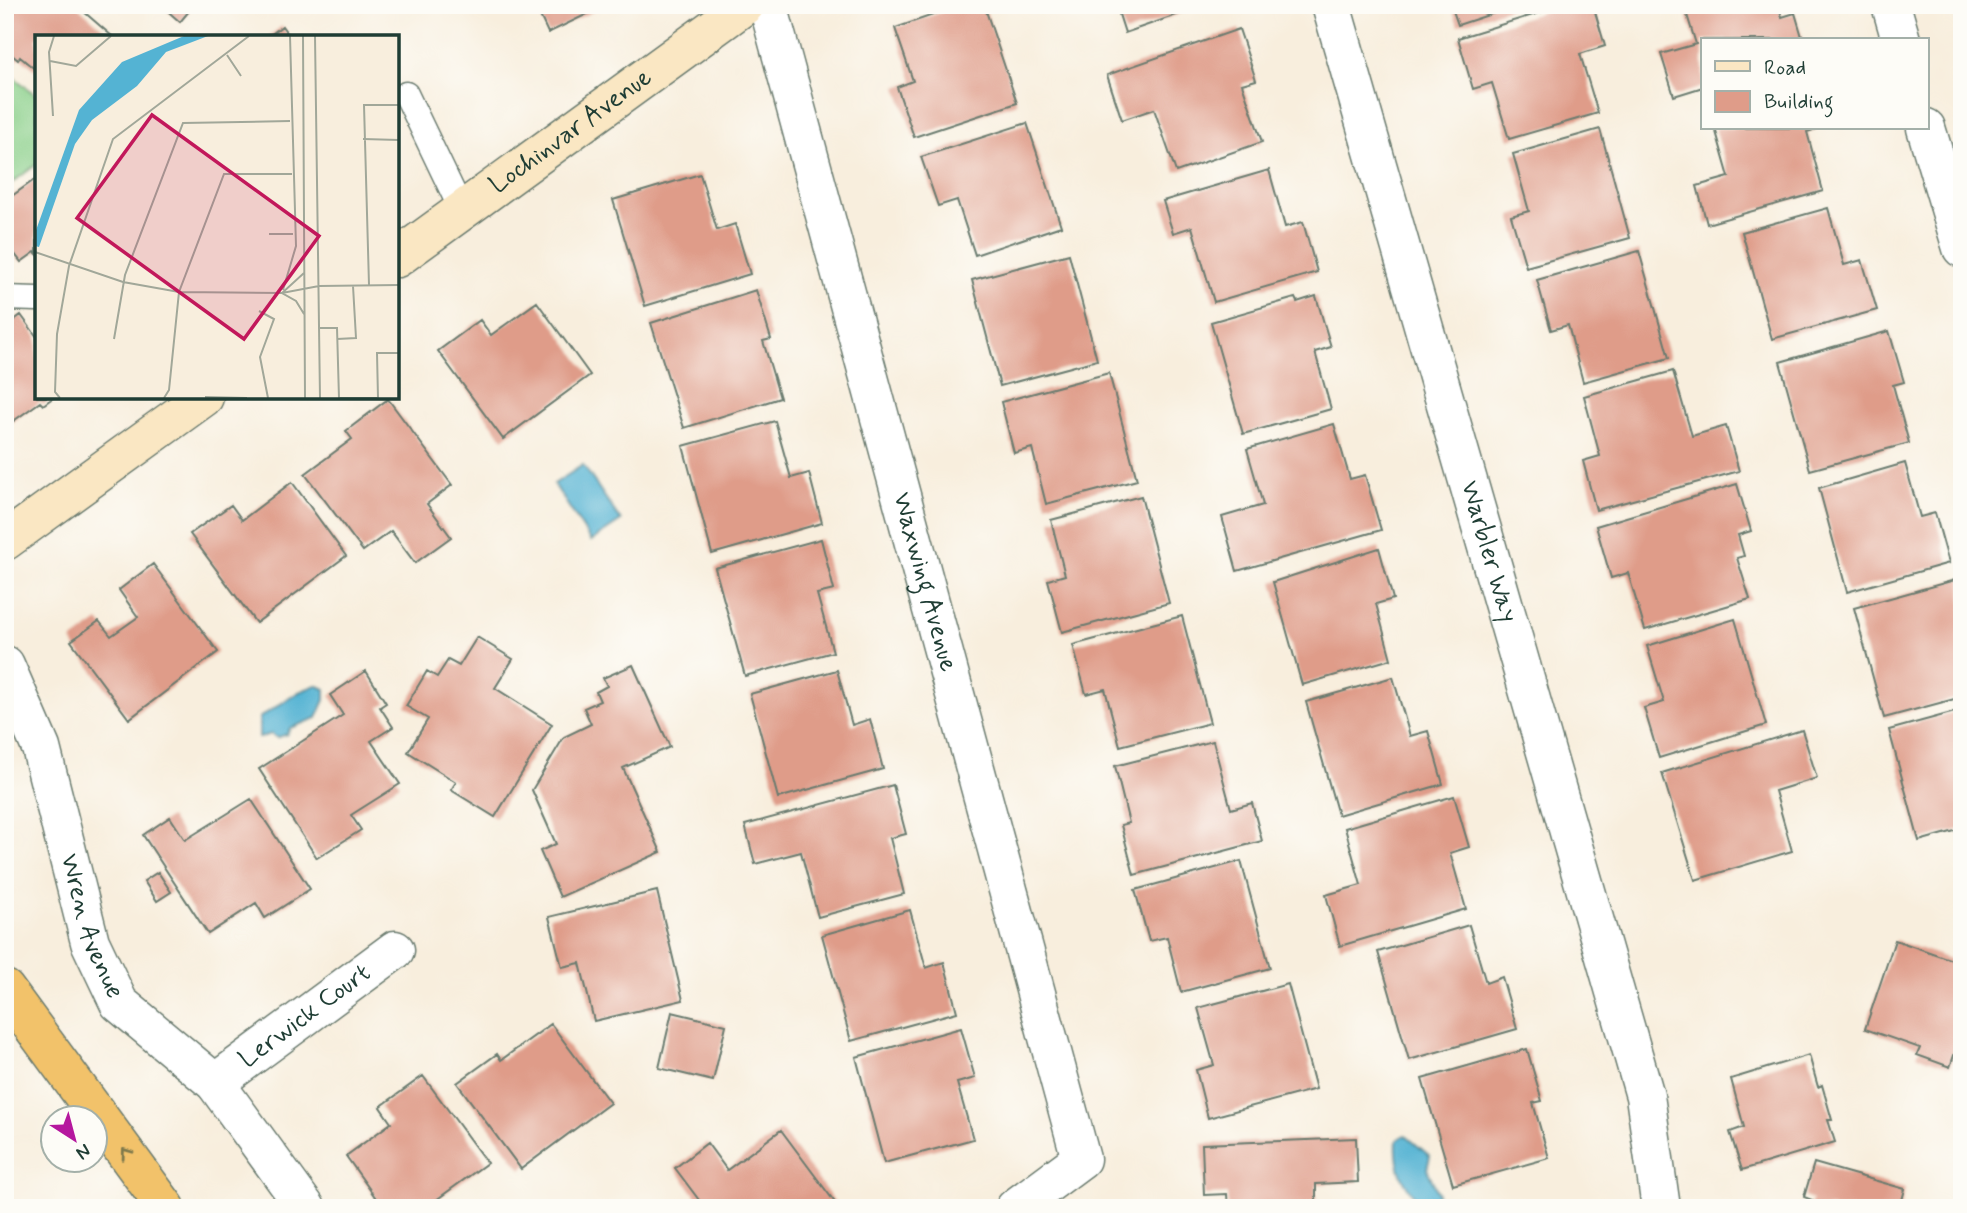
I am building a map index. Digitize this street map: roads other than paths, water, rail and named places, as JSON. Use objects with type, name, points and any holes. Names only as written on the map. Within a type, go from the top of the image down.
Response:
[{"type":"highway","points":[[5,989],[166,1208]]},
{"type":"street","name":"Lochinvar Avenue","points":[[399,257],[745,5]]},
{"type":"street","name":"Waxwing Avenue","points":[[768,5],[1082,1159],[1014,1208]]},
{"type":"street","name":"Warbler Way","points":[[1331,5],[1645,1096],[1661,1208]]},
{"type":"street","points":[[1891,5],[1900,38]]},
{"type":"street","points":[[1927,130],[1962,248]]},
{"type":"street","points":[[5,541],[201,399]]},
{"type":"street","name":"Wren Avenue","points":[[5,665],[41,748],[90,942],[119,1003],[215,1083],[306,1208]]},
{"type":"street","name":"Lerwick Court","points":[[215,1083],[395,950]]},
{"type":"lane","points":[[406,94],[462,211]]},
{"type":"lane","points":[[5,298],[35,299]]},
{"type":"water","points":[[583,465],[621,521],[591,541],[554,484]]},
{"type":"water","points":[[316,685],[325,689],[325,700],[317,718],[290,728],[287,734],[277,738],[271,734],[259,738],[259,718],[299,692]]},
{"type":"water","points":[[1405,1135],[1430,1156],[1427,1169],[1438,1193],[1434,1203],[1428,1206],[1421,1205],[1399,1168],[1397,1140]]}]
